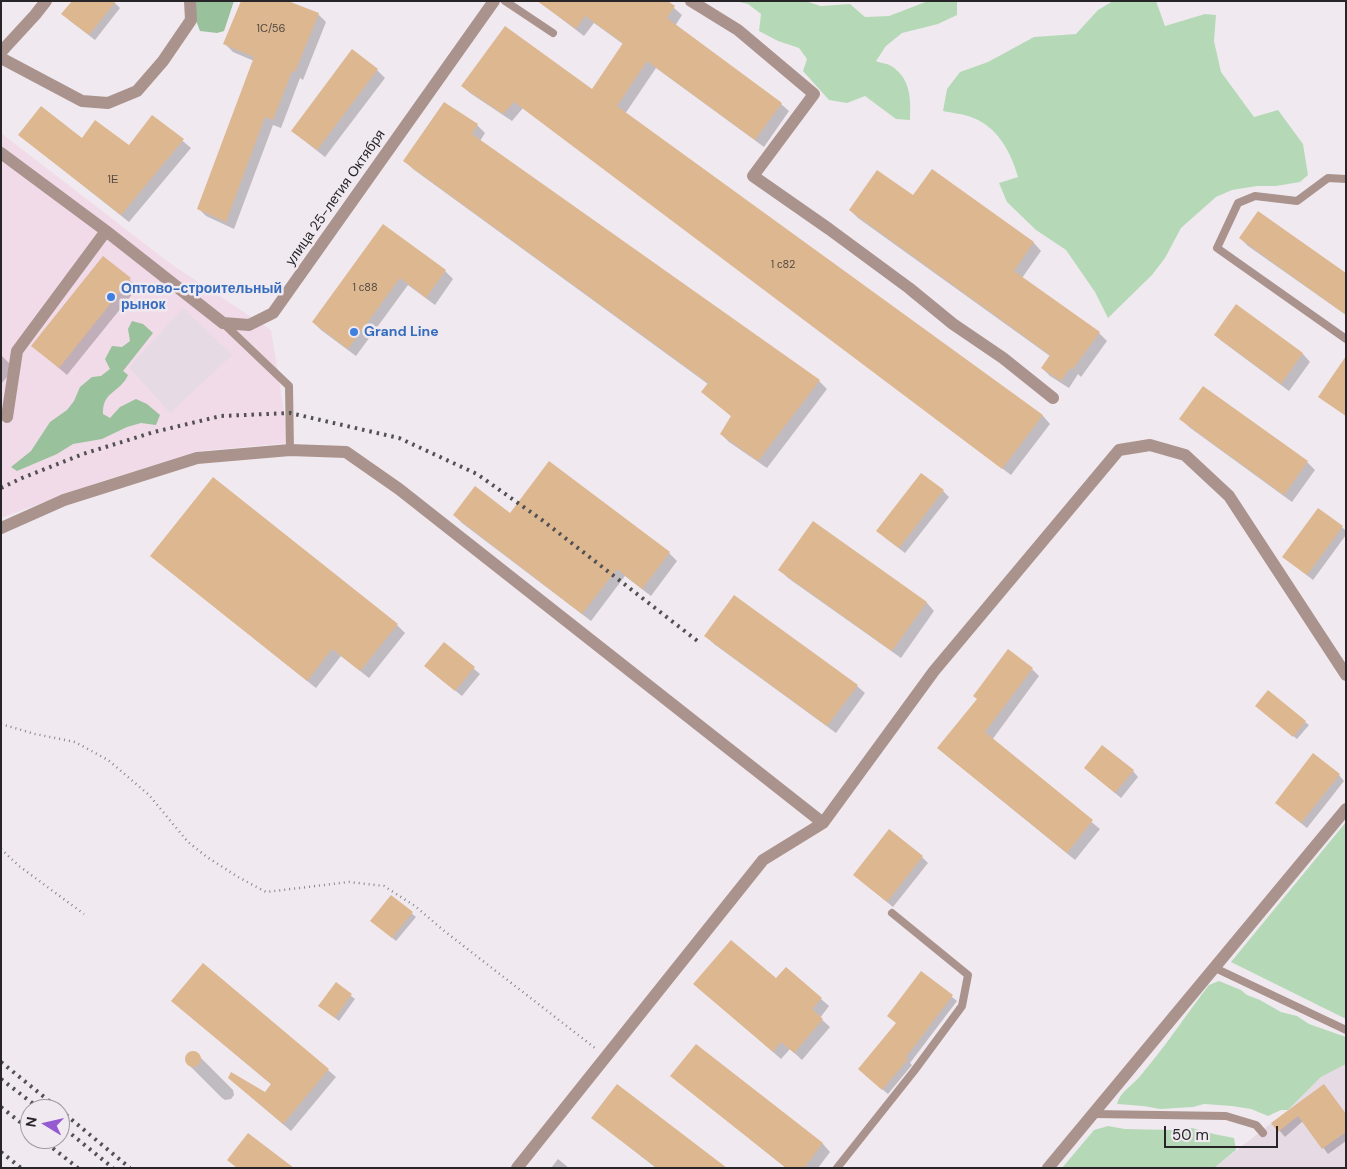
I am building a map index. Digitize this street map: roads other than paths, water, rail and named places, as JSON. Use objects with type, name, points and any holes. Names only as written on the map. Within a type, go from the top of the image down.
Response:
[{"type":"street","points":[[1,52],[46,1]]},
{"type":"street","points":[[1,58],[82,101],[108,103],[138,91],[163,61],[191,20],[190,1]]},
{"type":"street","name":"улица 25-летия Октября","points":[[223,323],[249,325],[273,313],[494,1]]},
{"type":"street","points":[[691,1],[738,30],[814,94],[753,176],[910,288],[953,324],[1002,358],[1053,398]]},
{"type":"street","points":[[1,153],[106,231],[223,323]]},
{"type":"street","points":[[7,417],[17,351],[106,231]]},
{"type":"street","points":[[517,1168],[763,860],[824,823],[934,671],[1119,450],[1150,445],[1186,455],[1229,496],[1346,676]]},
{"type":"street","points":[[1,528],[64,500],[197,458],[290,450],[346,452],[406,495],[824,823]]},
{"type":"street","points":[[1048,1168],[1346,809]]},
{"type":"lane","points":[[505,1],[553,33]]},
{"type":"lane","points":[[1346,179],[1328,178],[1297,201],[1255,196],[1238,203],[1217,248],[1346,339]]},
{"type":"lane","points":[[223,323],[288,386],[290,450]]},
{"type":"lane","points":[[838,1168],[962,1006],[968,975],[892,913]]},
{"type":"lane","points":[[1215,968],[1346,1030]]},
{"type":"lane","points":[[1093,1114],[1226,1116],[1256,1125],[1263,1133]]},
{"type":"railway","points":[[1,488],[83,454],[154,432],[221,416],[290,413],[399,438],[477,474],[542,520],[700,643]]},
{"type":"railway","points":[[1,1062],[47,1099]]},
{"type":"railway","points":[[1,1079],[27,1099]]},
{"type":"railway","points":[[1,1107],[20,1122]]},
{"type":"railway","points":[[70,1118],[130,1168]]},
{"type":"railway","points":[[70,1133],[113,1168]]},
{"type":"railway","points":[[54,1149],[78,1168]]},
{"type":"railway","points":[[1,1152],[21,1168]]},
{"type":"place","name":"Оптово-строительный рынок","points":[[111,297]]},
{"type":"place","name":"Grand Line","points":[[354,332]]}]
